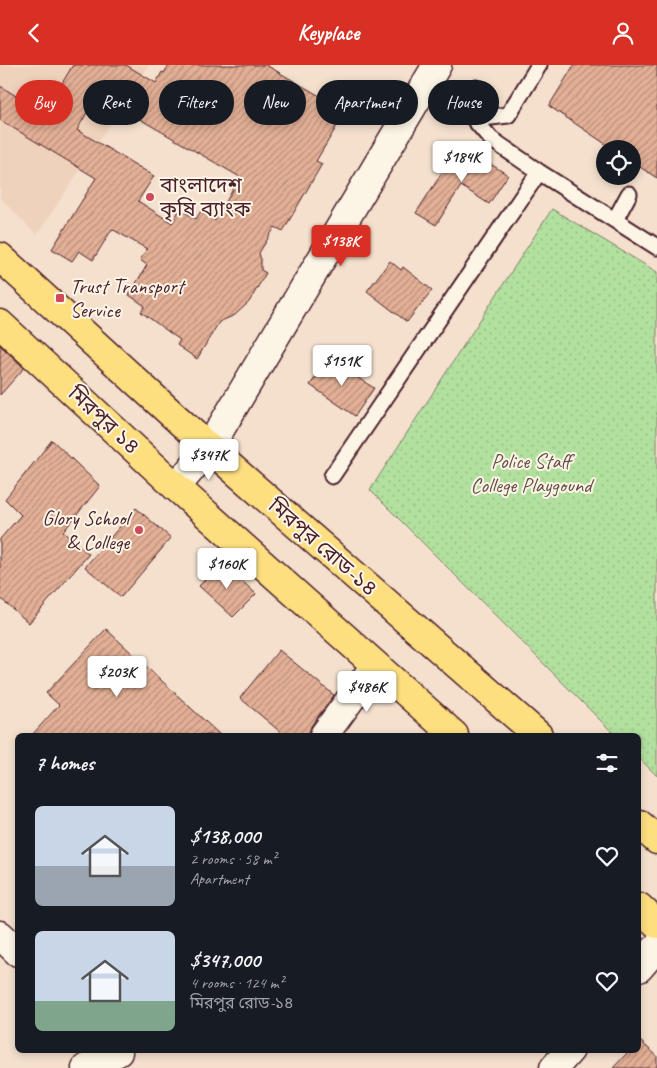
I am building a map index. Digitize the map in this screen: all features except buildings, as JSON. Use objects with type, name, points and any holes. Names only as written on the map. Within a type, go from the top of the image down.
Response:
[{"type":"main road","name":"মিরপুর রোড-১৪","points":[[0,257],[209,448],[536,733]]},
{"type":"main road","name":"মিরপুর ১৪","points":[[0,324],[176,487],[452,733]]},
{"type":"main road","points":[[641,825],[657,839]]},
{"type":"main road","points":[[641,909],[657,924]]},
{"type":"street","points":[[176,487],[209,448],[436,65]]},
{"type":"street","points":[[325,733],[375,666]]},
{"type":"street","points":[[0,935],[15,949]]},
{"type":"street","points":[[641,967],[657,947]]},
{"type":"street","points":[[554,1068],[567,1053]]},
{"type":"street","points":[[86,1068],[123,1057]]},
{"type":"lane","points":[[499,116],[508,115],[539,65]]},
{"type":"lane","points":[[479,125],[491,139],[539,172],[657,247]]},
{"type":"lane","points":[[332,476],[539,172]]},
{"type":"lane","points":[[615,220],[628,194]]},
{"type":"shaded area","points":[[0,65],[149,65],[139,80],[83,80],[83,125],[109,125],[37,235],[0,198]]},
{"type":"green space","name":"Police Staff College Playgound","points":[[552,209],[657,272],[657,776],[641,760],[641,733],[613,733],[370,490]]},
{"type":"place","name":"বাংলাদেশ কৃষি ব্যাংক","points":[[150,197]]},
{"type":"place","name":"Trust Transport Service","points":[[60,298]]},
{"type":"place","name":"Glory School & College","points":[[139,530]]}]
